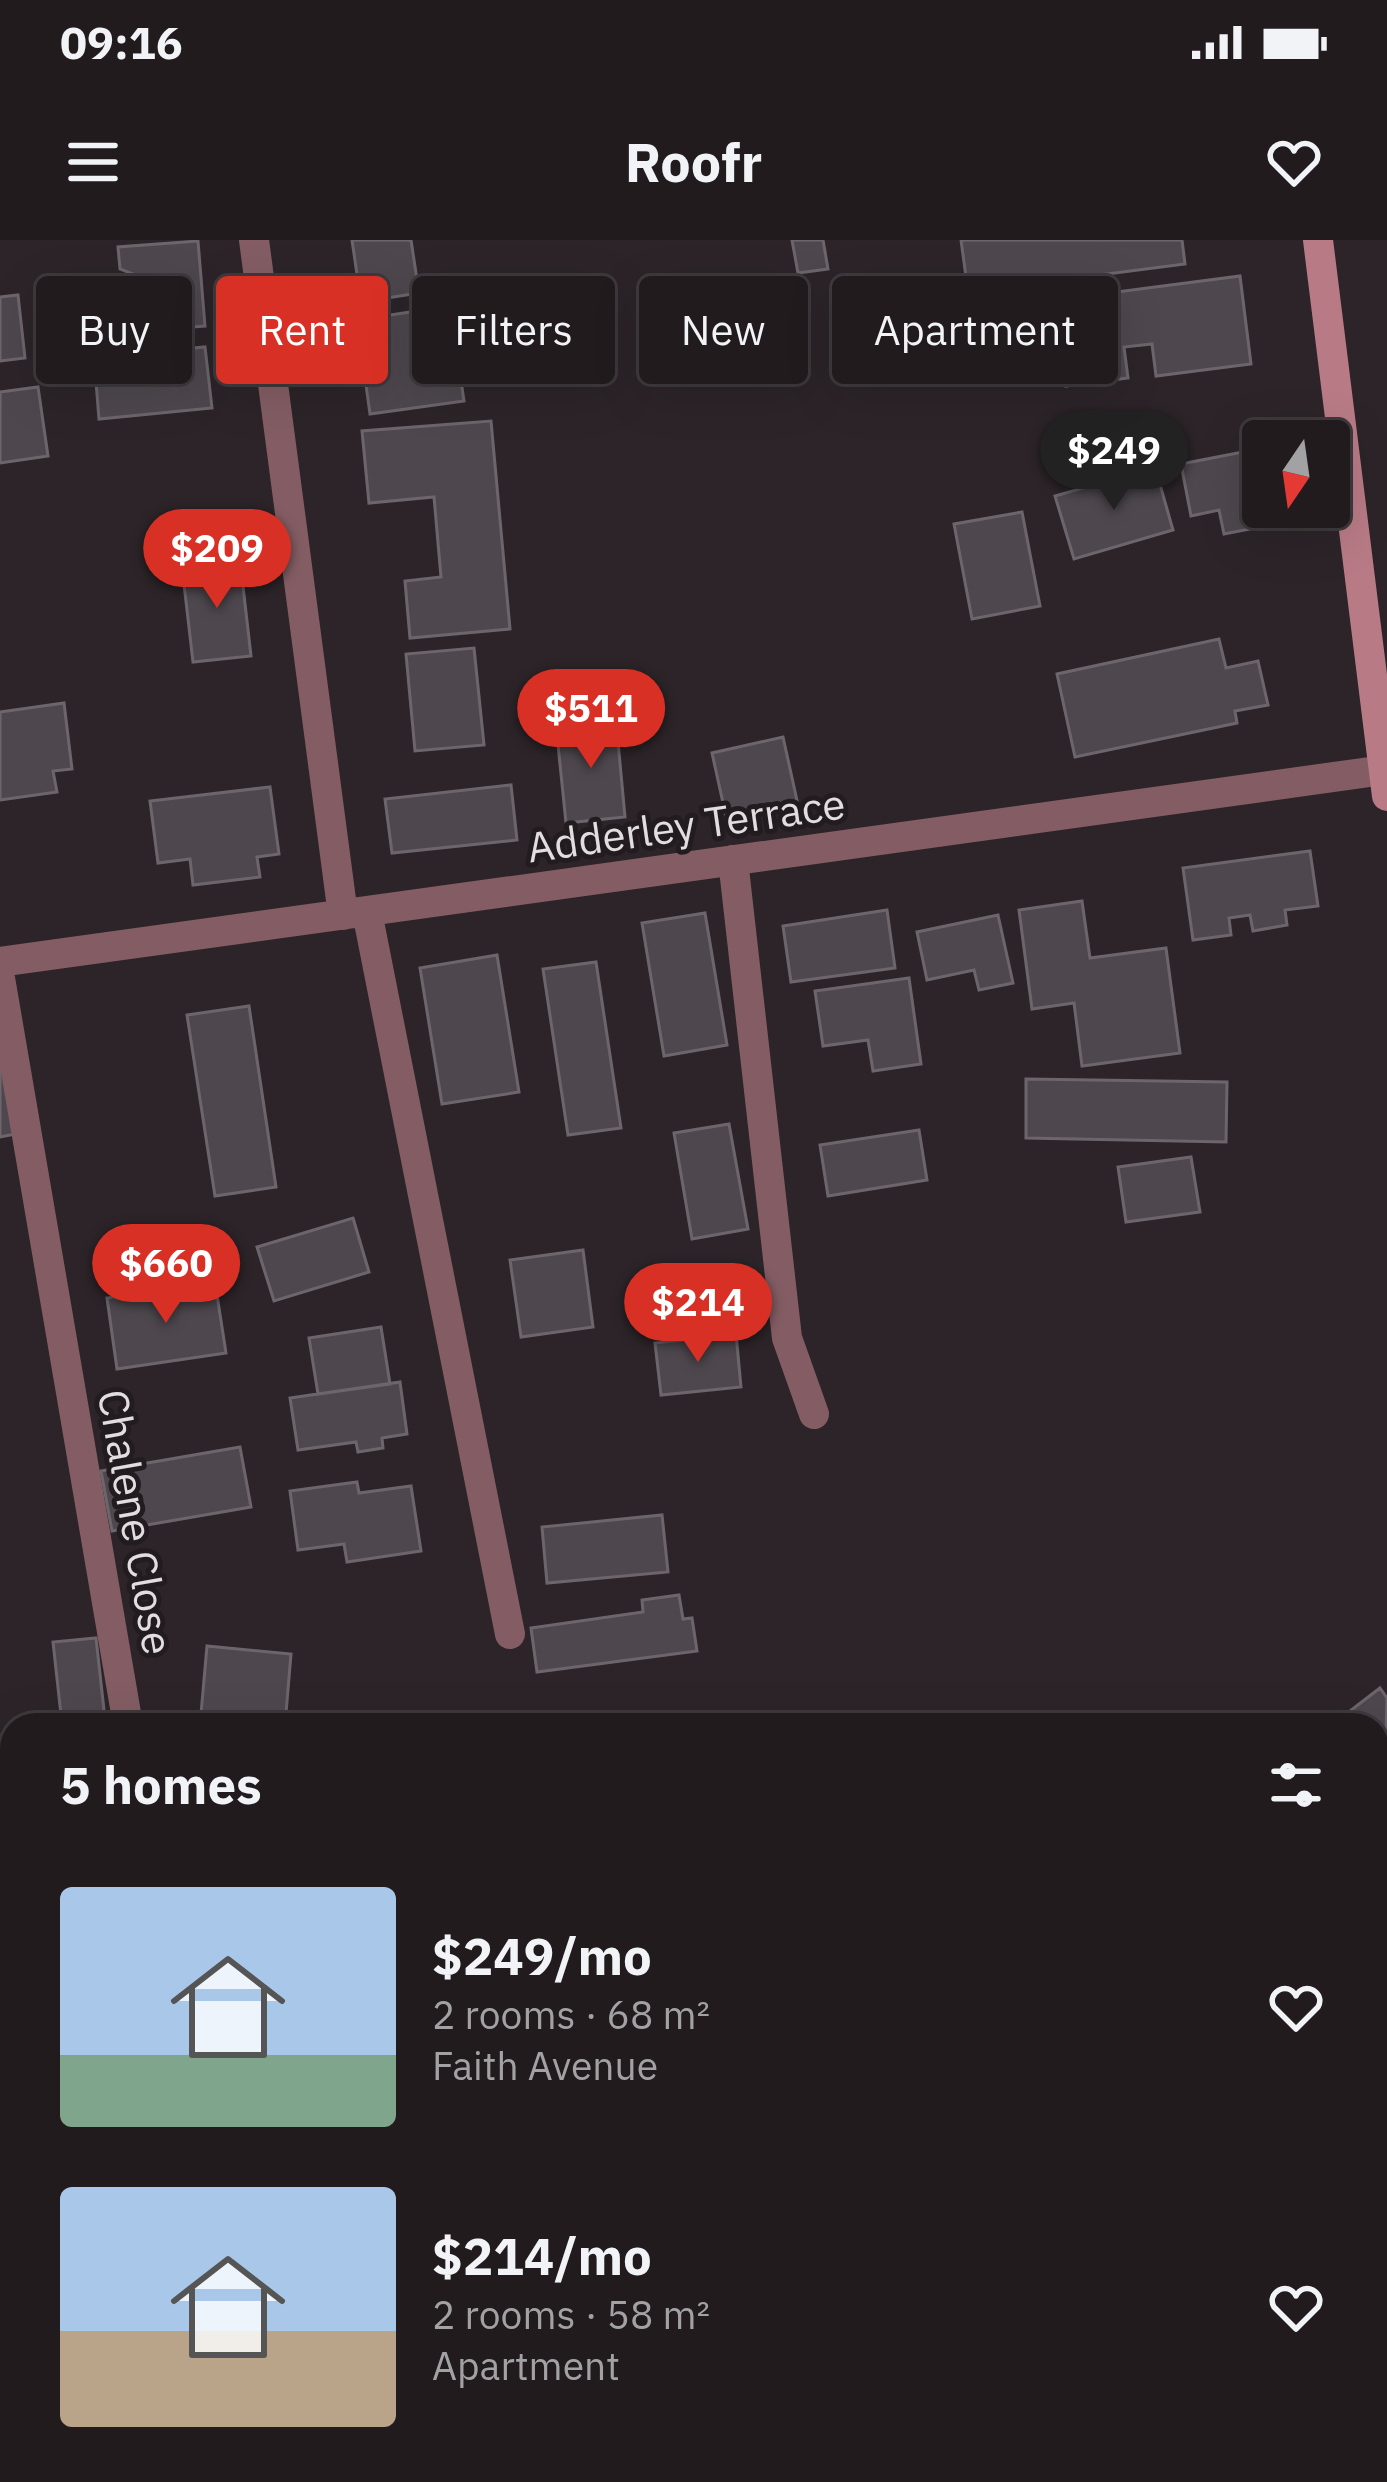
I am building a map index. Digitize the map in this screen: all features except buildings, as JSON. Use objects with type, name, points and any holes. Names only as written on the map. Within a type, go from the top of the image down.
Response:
[{"type":"street","points":[[254,240],[355,913],[510,1634]]},
{"type":"street","points":[[1318,240],[1385,783]]},
{"type":"street","name":"Adderley Terrace","points":[[0,962],[733,860],[1385,783]]},
{"type":"street","points":[[733,860],[787,1338],[814,1414]]},
{"type":"street","name":"Chalene Close","points":[[0,978],[126,1713]]}]
